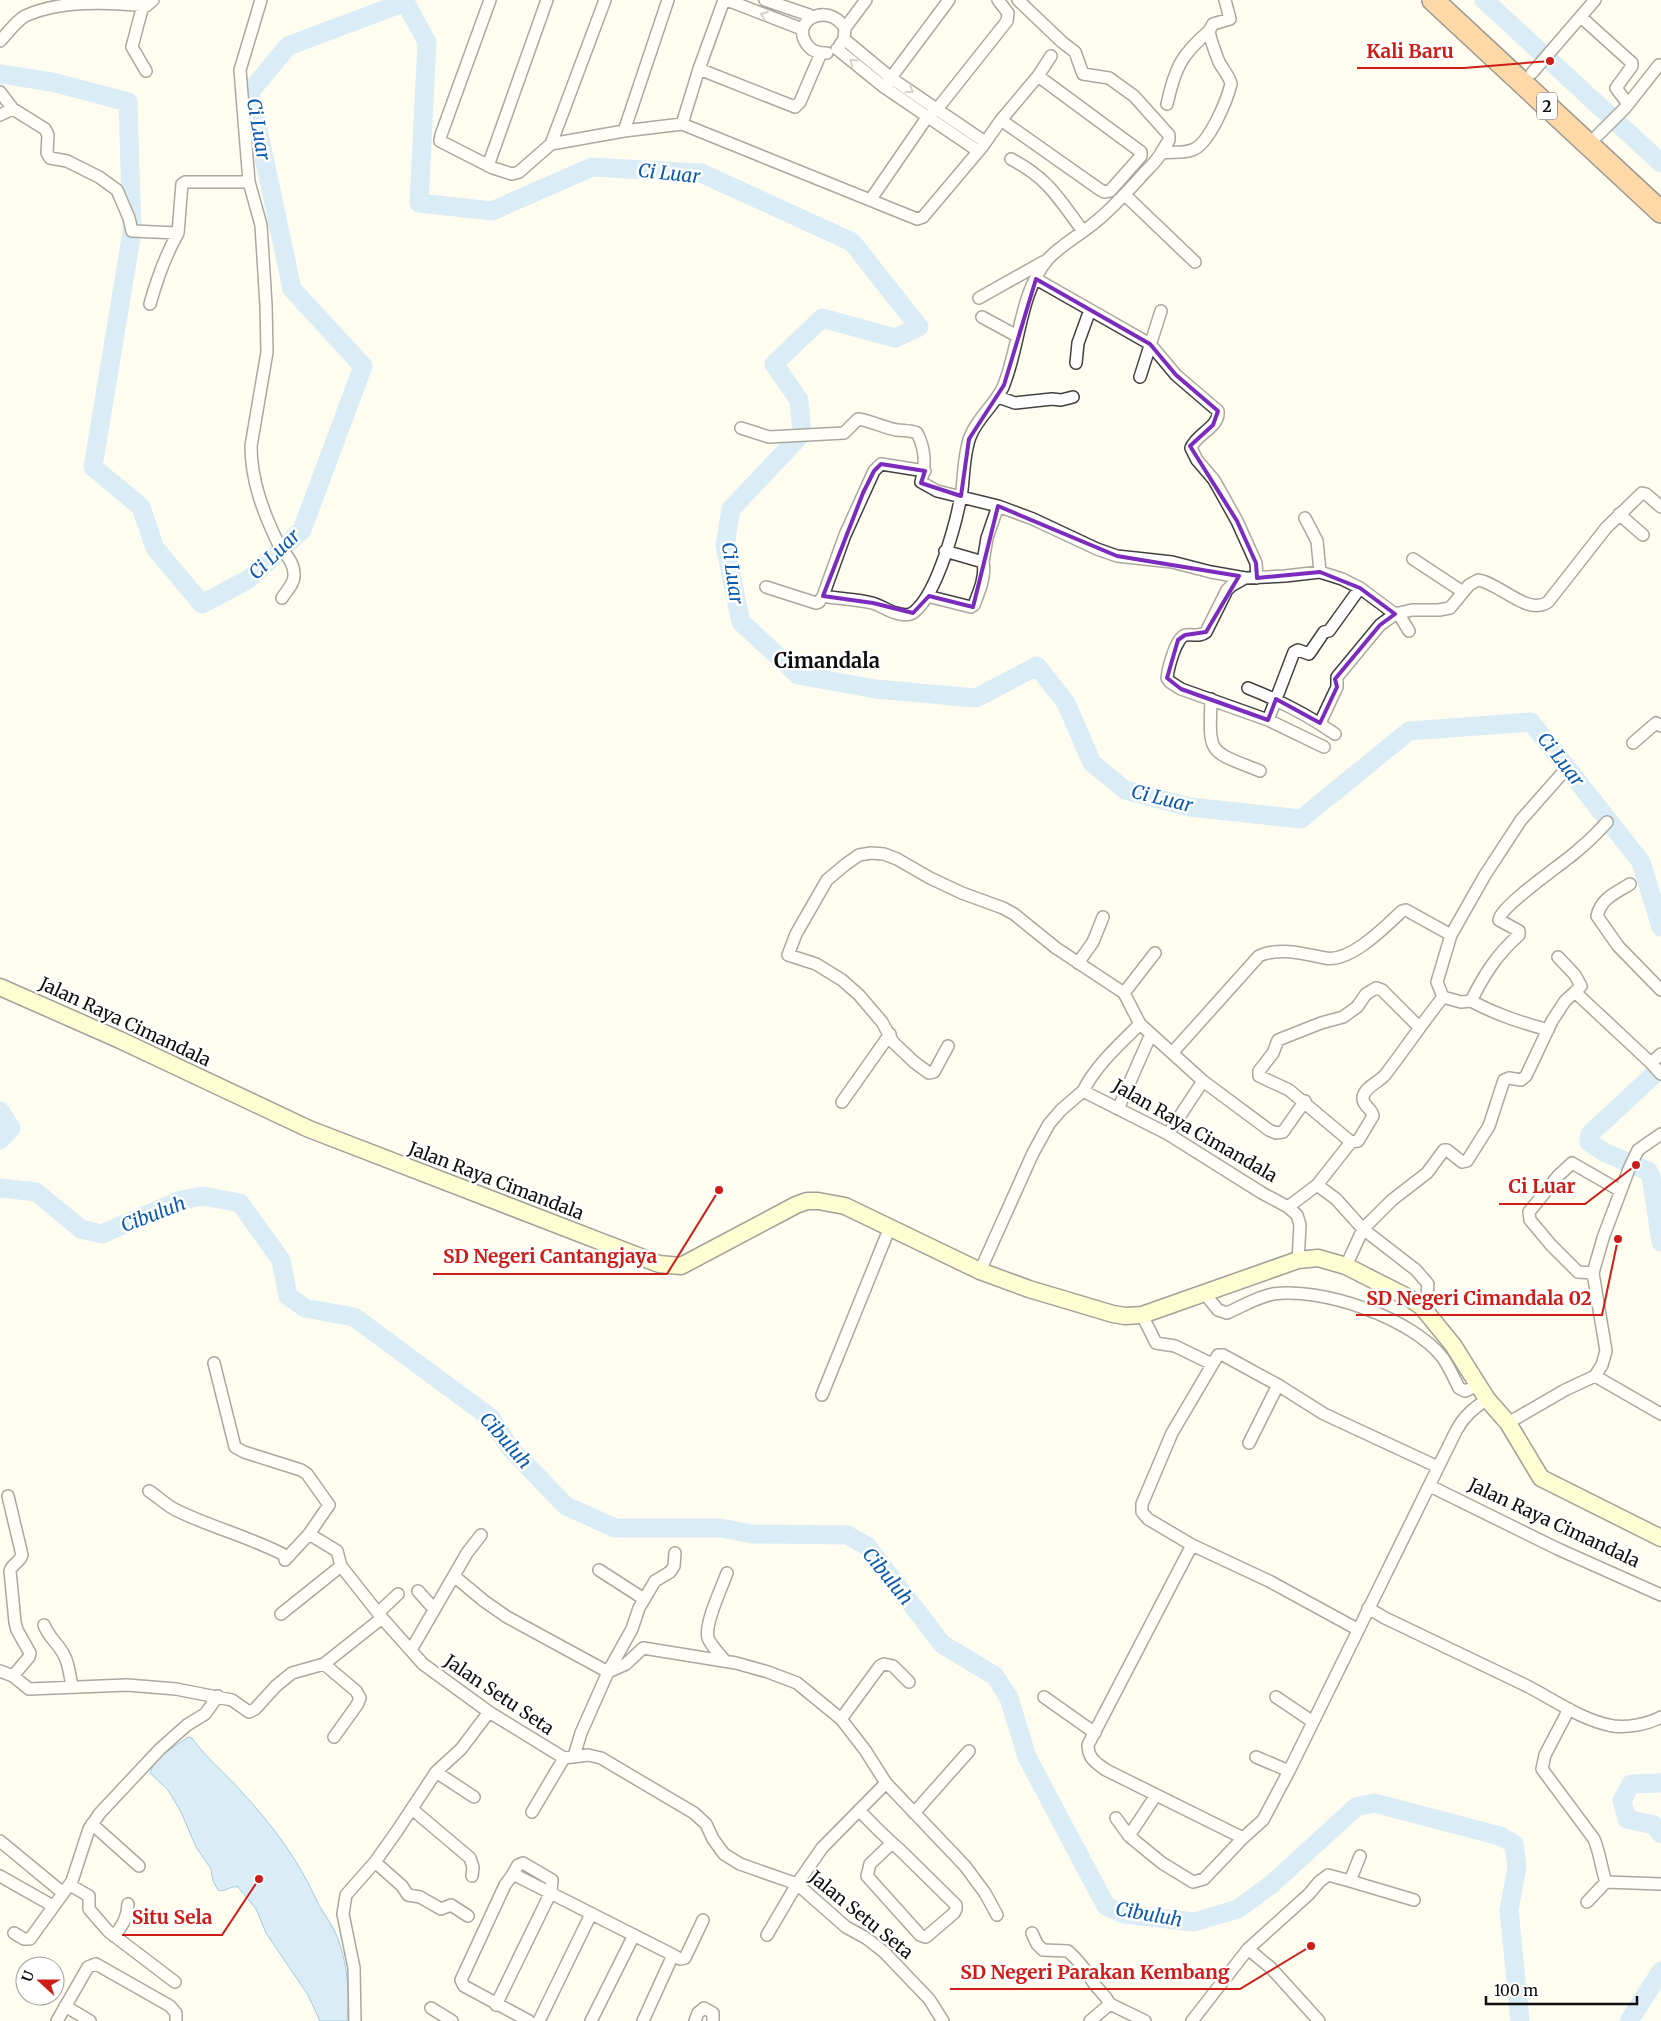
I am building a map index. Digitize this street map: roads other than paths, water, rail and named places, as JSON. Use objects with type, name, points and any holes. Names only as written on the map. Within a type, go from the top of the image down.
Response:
[{"type":"highway","name":"2","points":[[1433,0],[1661,212]]},
{"type":"highway","name":"2","points":[[1454,0],[1534,70],[1555,92],[1603,131],[1661,193]]},
{"type":"street","points":[[261,0],[240,70],[249,182],[261,225],[267,352],[252,446],[252,468],[256,487],[279,545],[292,562],[294,579],[282,598]]},
{"type":"street","points":[[490,0],[440,138],[442,143],[488,166],[508,174],[515,174],[551,144],[624,130],[682,124],[917,219],[923,216],[978,151],[1038,76],[1051,56]]},
{"type":"street","points":[[488,166],[547,0]]},
{"type":"street","points":[[551,144],[605,0]]},
{"type":"street","points":[[624,130],[668,0]]},
{"type":"street","points":[[682,124],[699,69],[726,0],[802,29]]},
{"type":"street","points":[[765,0],[831,11],[840,18],[842,39],[928,116],[978,151]]},
{"type":"street","points":[[818,10],[804,22],[802,29],[804,40],[810,49],[821,53],[830,53],[842,39],[866,0]]},
{"type":"street","points":[[888,82],[949,0]]},
{"type":"street","points":[[871,199],[928,116],[938,108],[1008,20],[1008,13],[998,0]]},
{"type":"street","points":[[823,596],[873,603],[905,615],[913,613],[927,596],[945,551],[961,496],[969,439],[1004,385],[1017,336],[1039,270],[1058,249],[1083,231],[1125,195],[1156,161],[1169,140],[1169,135],[1134,96],[1109,78],[1084,74],[1075,52],[1018,0]]},
{"type":"street","points":[[1167,104],[1173,75],[1188,51],[1213,24],[1230,19],[1225,0]]},
{"type":"street","points":[[1534,70],[1594,0]]},
{"type":"street","points":[[0,41],[23,17],[64,2],[148,3],[132,47],[146,71]]},
{"type":"street","points":[[1580,17],[1632,63],[1632,66],[1616,88],[1626,107]]},
{"type":"street","points":[[1161,153],[1187,151],[1200,146],[1207,137],[1229,93],[1230,78],[1220,64],[1209,30]]},
{"type":"street","points":[[699,69],[795,106],[800,102],[821,53]]},
{"type":"street","points":[[1603,131],[1626,107],[1659,65]]},
{"type":"street","points":[[1001,120],[1104,192],[1110,191],[1141,156],[1141,152],[1038,76]]},
{"type":"street","points":[[888,82],[938,108],[985,142]]},
{"type":"street","points":[[0,92],[13,109],[45,129],[48,135],[47,153],[50,158],[67,161],[100,177],[117,190],[129,218],[132,231],[174,232]]},
{"type":"street","points":[[0,116],[13,109]]},
{"type":"street","points":[[1010,159],[1027,168],[1053,190],[1083,231]]},
{"type":"street","points":[[150,304],[174,232],[184,182],[249,182]]},
{"type":"street","points":[[1125,195],[1196,262]]},
{"type":"street","points":[[980,298],[1048,260]]},
{"type":"street","points":[[1036,279],[1150,344],[1176,375],[1218,410],[1218,418],[1192,444],[1191,448],[1197,460],[1214,480],[1237,521],[1256,563],[1251,578],[1231,586],[1228,590],[1206,632],[1202,635],[1185,635],[1178,640],[1167,674],[1170,682],[1181,689],[1268,720],[1324,747]]},
{"type":"street","points":[[1076,364],[1078,343],[1090,310]]},
{"type":"street","points":[[1140,377],[1161,311]]},
{"type":"street","points":[[982,317],[1017,336]]},
{"type":"street","points":[[998,397],[1015,403],[1073,398]]},
{"type":"street","points":[[740,428],[764,437],[844,433],[858,419],[869,420],[896,430],[917,432],[921,440],[925,471],[922,484],[937,491],[998,506],[1033,519],[1096,549],[1117,556],[1172,562],[1212,572],[1251,578],[1320,572],[1342,579],[1360,588],[1397,614],[1409,631]]},
{"type":"street","points":[[766,587],[816,603],[819,602],[823,596],[845,535],[874,471],[881,464],[925,471]]},
{"type":"street","points":[[1320,723],[1337,687],[1337,677],[1380,625],[1397,614],[1412,610],[1450,608],[1472,582],[1484,581],[1528,605],[1542,606],[1557,591],[1619,514],[1642,493],[1646,494],[1661,507]]},
{"type":"street","points":[[927,596],[973,607],[985,569],[983,562],[998,506]]},
{"type":"street","points":[[1619,514],[1643,535]]},
{"type":"street","points":[[1305,518],[1317,542],[1320,572]]},
{"type":"street","points":[[945,551],[983,562]]},
{"type":"street","points":[[1413,559],[1463,592]]},
{"type":"street","points":[[1268,720],[1294,652],[1298,650],[1309,654],[1324,633],[1329,631],[1360,588]]},
{"type":"street","points":[[1248,688],[1276,699],[1320,723],[1335,734]]},
{"type":"street","points":[[1211,699],[1210,735],[1214,749],[1224,756],[1260,771]]},
{"type":"street","points":[[1633,743],[1655,724],[1661,726]]},
{"type":"street","points":[[1443,997],[1437,982],[1451,935],[1485,875],[1521,820],[1566,769]]},
{"type":"street","points":[[1471,1001],[1485,974],[1502,950],[1519,935],[1519,930],[1499,920],[1500,915],[1513,901],[1580,849],[1608,822]]},
{"type":"street","points":[[948,1046],[932,1074],[914,1062],[893,1042],[890,1034],[859,995],[842,980],[816,964],[788,955],[796,934],[827,880],[859,855],[871,853],[890,856],[954,889],[1014,914],[1056,948],[1124,992],[1138,1019],[1151,1034],[1203,1081],[1262,1125],[1276,1133],[1283,1132],[1304,1101]]},
{"type":"street","points":[[1630,884],[1608,896],[1600,906],[1597,916],[1618,946],[1661,990]]},
{"type":"street","points":[[1172,1053],[1259,956],[1295,951],[1334,958],[1363,944],[1379,933],[1402,911],[1406,910],[1451,935]]},
{"type":"street","points":[[1078,963],[1093,942],[1103,917]]},
{"type":"street","points":[[1124,992],[1155,953]]},
{"type":"street","points":[[1346,1266],[1363,1229],[1392,1200],[1427,1173],[1444,1150],[1447,1150],[1462,1162],[1467,1161],[1489,1126],[1504,1080],[1509,1078],[1521,1080],[1526,1076],[1559,1009],[1581,986],[1575,974],[1558,957]]},
{"type":"street","name":"Jalan Raya Cimandala","points":[[0,987],[120,1040],[309,1129],[659,1264],[681,1266],[796,1205],[818,1200],[845,1206],[980,1271],[1030,1289],[1112,1314],[1142,1316],[1298,1260],[1318,1258],[1346,1266],[1422,1307],[1453,1345],[1487,1399],[1508,1423],[1541,1478],[1661,1538]]},
{"type":"street","points":[[1351,1142],[1289,1090],[1259,1076],[1259,1071],[1273,1053],[1278,1040],[1312,1026],[1343,1017],[1357,1006],[1366,994],[1376,988],[1382,990],[1419,1027]]},
{"type":"street","points":[[1575,992],[1656,1069],[1661,1054]]},
{"type":"street","points":[[1443,997],[1460,1002],[1471,1001],[1494,1014],[1515,1022],[1548,1030]]},
{"type":"street","points":[[1288,1206],[1317,1185],[1351,1142],[1358,1141],[1374,1116],[1373,1112],[1365,1105],[1363,1099],[1365,1092],[1382,1078],[1443,997]]},
{"type":"street","points":[[1084,1091],[1092,1074],[1138,1019]]},
{"type":"street","points":[[842,1102],[890,1034]]},
{"type":"street","points":[[1118,1109],[1151,1034]]},
{"type":"street","points":[[1168,1134],[1203,1081]]},
{"type":"street","name":"Jalan Raya Cimandala","points":[[980,1271],[1033,1153],[1050,1124],[1061,1110],[1084,1091],[1168,1134],[1262,1193],[1288,1206],[1297,1215],[1300,1225],[1298,1260]]},
{"type":"street","points":[[1508,1423],[1565,1390],[1595,1376],[1602,1365],[1606,1351],[1593,1273],[1620,1190],[1638,1150],[1661,1134]]},
{"type":"street","points":[[1593,1273],[1584,1274],[1574,1269],[1530,1220],[1529,1212],[1563,1170],[1572,1163],[1620,1190]]},
{"type":"street","points":[[1317,1185],[1336,1199],[1363,1229],[1416,1270],[1428,1284],[1427,1295],[1422,1307]]},
{"type":"street","points":[[822,1395],[890,1227]]},
{"type":"street","points":[[1204,1293],[1218,1310],[1227,1313],[1270,1295],[1285,1293],[1324,1296],[1382,1315],[1420,1337],[1442,1358],[1460,1388],[1465,1390],[1479,1384]]},
{"type":"street","points":[[1142,1316],[1156,1343],[1175,1346],[1212,1364]]},
{"type":"street","points":[[1442,1358],[1453,1345]]},
{"type":"street","points":[[1358,1629],[1268,1581],[1192,1545],[1148,1519],[1142,1512],[1142,1504],[1172,1433],[1212,1364],[1218,1355],[1223,1355],[1278,1385],[1324,1414],[1438,1467]]},
{"type":"street","points":[[149,1491],[181,1512],[263,1544],[287,1558],[309,1534],[328,1507],[328,1502],[311,1478],[301,1470],[244,1452],[235,1446],[214,1364]]},
{"type":"street","points":[[1595,1376],[1661,1414]]},
{"type":"street","points":[[1249,1443],[1278,1385]]},
{"type":"street","points":[[1116,1818],[1129,1836],[1162,1863],[1193,1882],[1204,1879],[1262,1820],[1289,1771],[1462,1419],[1487,1399]]},
{"type":"street","name":"Jalan Raya Cimandala","points":[[1430,1486],[1558,1549],[1661,1595]]},
{"type":"street","points":[[8,1496],[22,1555],[21,1559],[10,1571],[15,1622],[17,1630],[30,1652],[14,1676]]},
{"type":"street","name":"Jalan Setu Seta","points":[[309,1534],[333,1547],[338,1555],[341,1566],[380,1615],[432,1672],[489,1712],[569,1757],[595,1756],[649,1785],[694,1814],[706,1824],[720,1849],[740,1864],[796,1884],[846,1927],[866,1938],[884,1952],[929,1998],[942,2021]]},
{"type":"street","points":[[411,1650],[471,1547],[481,1535]]},
{"type":"street","points":[[1192,1545],[1088,1745],[1088,1753],[1092,1760],[1106,1770],[1243,1838]]},
{"type":"street","points":[[532,1812],[569,1757],[608,1672],[632,1629],[639,1608],[655,1582],[670,1572],[674,1566],[675,1553]]},
{"type":"street","points":[[281,1614],[341,1566]]},
{"type":"street","points":[[599,1570],[644,1599]]},
{"type":"street","points":[[725,1661],[708,1639],[708,1633],[711,1618],[727,1573]]},
{"type":"street","points":[[454,1576],[507,1617],[608,1672]]},
{"type":"street","points":[[418,1591],[434,1608]]},
{"type":"street","points":[[0,1671],[14,1676],[29,1689],[127,1685],[176,1689],[232,1700],[249,1712],[255,1709],[276,1686],[292,1673],[324,1664],[380,1615],[398,1594]]},
{"type":"street","points":[[1368,1608],[1525,1685],[1569,1709],[1613,1726],[1630,1726],[1661,1717]]},
{"type":"street","points":[[44,1624],[52,1641],[58,1644],[66,1658],[72,1687]]},
{"type":"street","points":[[608,1672],[626,1664],[643,1648],[725,1661],[797,1682],[841,1719],[865,1750],[886,1784],[965,1866],[997,1915]]},
{"type":"street","points":[[324,1664],[356,1691],[360,1698],[334,1737]]},
{"type":"street","points":[[841,1719],[880,1666],[884,1664],[892,1666],[909,1682]]},
{"type":"street","points":[[14,1933],[24,1940],[30,1938],[75,1876],[81,1850],[92,1824],[115,1796],[160,1749],[210,1708],[218,1696]]},
{"type":"street","points":[[1044,1697],[1095,1733]]},
{"type":"street","points":[[1276,1697],[1313,1722]]},
{"type":"street","points":[[1569,1709],[1545,1755],[1542,1769],[1594,1839],[1599,1851],[1606,1882]]},
{"type":"street","points":[[355,2021],[354,1968],[343,1914],[343,1906],[349,1889],[374,1862],[436,1772],[461,1749],[489,1712]]},
{"type":"street","points":[[914,1813],[969,1751]]},
{"type":"street","points":[[1256,1756],[1289,1771]]},
{"type":"street","points":[[436,1772],[474,1797]]},
{"type":"street","points":[[767,1935],[796,1884],[822,1848],[886,1784]]},
{"type":"street","points":[[1129,1836],[1156,1795]]},
{"type":"street","points":[[412,1809],[470,1858],[473,1867],[472,1876]]},
{"type":"street","points":[[859,1810],[892,1842],[956,1905],[954,1913],[926,1937],[920,1935],[867,1876],[870,1864],[892,1842]]},
{"type":"street","points":[[92,1824],[139,1866]]},
{"type":"street","points":[[0,1841],[66,1889],[89,1896],[88,1908],[114,1936],[175,1982]]},
{"type":"street","points":[[1350,1881],[1360,1856]]},
{"type":"street","points":[[374,1862],[402,1886],[408,1895],[420,1896],[441,1909],[451,1904],[468,1916]]},
{"type":"street","points":[[529,2021],[496,2005],[464,1986],[461,1980],[505,1885],[514,1874],[680,1959],[685,1958],[703,1920]]},
{"type":"street","points":[[0,1876],[53,1906]]},
{"type":"street","points":[[1192,2021],[1248,1949],[1309,1894],[1319,1882],[1328,1876],[1414,1900]]},
{"type":"street","points":[[1587,1902],[1606,1882],[1661,1884]]},
{"type":"street","points":[[496,2005],[551,1892]]},
{"type":"street","points":[[114,1936],[125,1922],[128,1915],[128,1904]]},
{"type":"street","points":[[539,2021],[591,1914]]},
{"type":"street","points":[[1032,1933],[1037,1944],[1043,1950],[1068,1951],[1081,1963],[1093,1982],[1105,1994],[1110,2004],[1145,2021]]},
{"type":"street","points":[[591,2021],[634,1935]]},
{"type":"street","points":[[1248,1949],[1271,1968],[1319,2021]]},
{"type":"street","points":[[643,2021],[673,1955]]},
{"type":"street","points":[[57,2021],[88,1967],[96,1964],[170,2006],[176,2013],[176,2021]]},
{"type":"street","points":[[1090,2021],[1110,2004]]},
{"type":"street","points":[[65,2006],[90,2021]]},
{"type":"street","points":[[431,2008],[452,2021]]},
{"type":"street","points":[[695,2021],[698,2012],[704,2008],[713,2014],[712,2021]]},
{"type":"water","points":[[188,1737],[192,1738],[262,1815],[309,1884],[333,1928],[342,1950],[348,1986],[347,2021],[320,2021],[308,1995],[266,1933],[256,1909],[238,1887],[223,1891],[218,1890],[213,1881],[211,1869],[196,1847],[181,1812],[168,1790],[150,1773],[153,1765],[165,1753]]},
{"type":"waterway","points":[[1484,0],[1661,163]]},
{"type":"waterway","name":"Ci Luar","points":[[0,74],[52,82],[128,102],[132,232],[93,467],[141,507],[155,548],[202,604],[249,579],[302,530],[363,366],[292,289],[250,92],[288,46],[405,2],[427,42],[419,203],[492,211],[592,167],[701,173],[852,242],[919,327],[895,338],[822,318],[774,364],[799,400],[802,434],[731,509],[725,546],[741,622],[798,675],[876,689],[976,698],[1037,666],[1066,703],[1092,763],[1125,790],[1190,807],[1301,819],[1409,731],[1531,722],[1641,862],[1661,927]]},
{"type":"waterway","name":"Ci Luar","points":[[1661,1068],[1590,1134],[1589,1142],[1604,1152],[1648,1171],[1651,1176],[1661,1242]]},
{"type":"waterway","name":"Cibuluh","points":[[0,1111],[11,1128],[0,1140]]},
{"type":"waterway","name":"Cibuluh","points":[[0,1188],[36,1192],[81,1229],[102,1234],[181,1200],[203,1196],[240,1203],[281,1260],[288,1296],[305,1308],[354,1317],[491,1418],[510,1448],[566,1506],[615,1528],[721,1528],[752,1534],[847,1535],[867,1546],[942,1644],[995,1676],[1009,1698],[1027,1757],[1106,1906],[1124,1914],[1194,1922],[1238,1909],[1272,1884],[1356,1807],[1374,1803],[1500,1836],[1514,1844],[1517,1867],[1509,1910],[1520,2021]]},
{"type":"waterway","name":"Cibuluh","points":[[1661,1783],[1631,1784],[1622,1801],[1627,1819],[1654,1825],[1661,1834]]},
{"type":"waterway","name":"Cibuluh","points":[[1629,2021],[1661,1971]]},
{"type":"place","name":"Kali Baru","points":[[1550,61]]},
{"type":"place","name":"Ci Luar","points":[[1636,1165]]},
{"type":"place","name":"SD Negeri Cantangjaya","points":[[719,1190]]},
{"type":"place","name":"SD Negeri Cimandala 02","points":[[1618,1239]]},
{"type":"place","name":"Situ Sela","points":[[259,1879]]},
{"type":"place","name":"SD Negeri Parakan Kembang","points":[[1311,1946]]},
{"type":"district","name":"Cimandala","points":[[827,661]]}]
